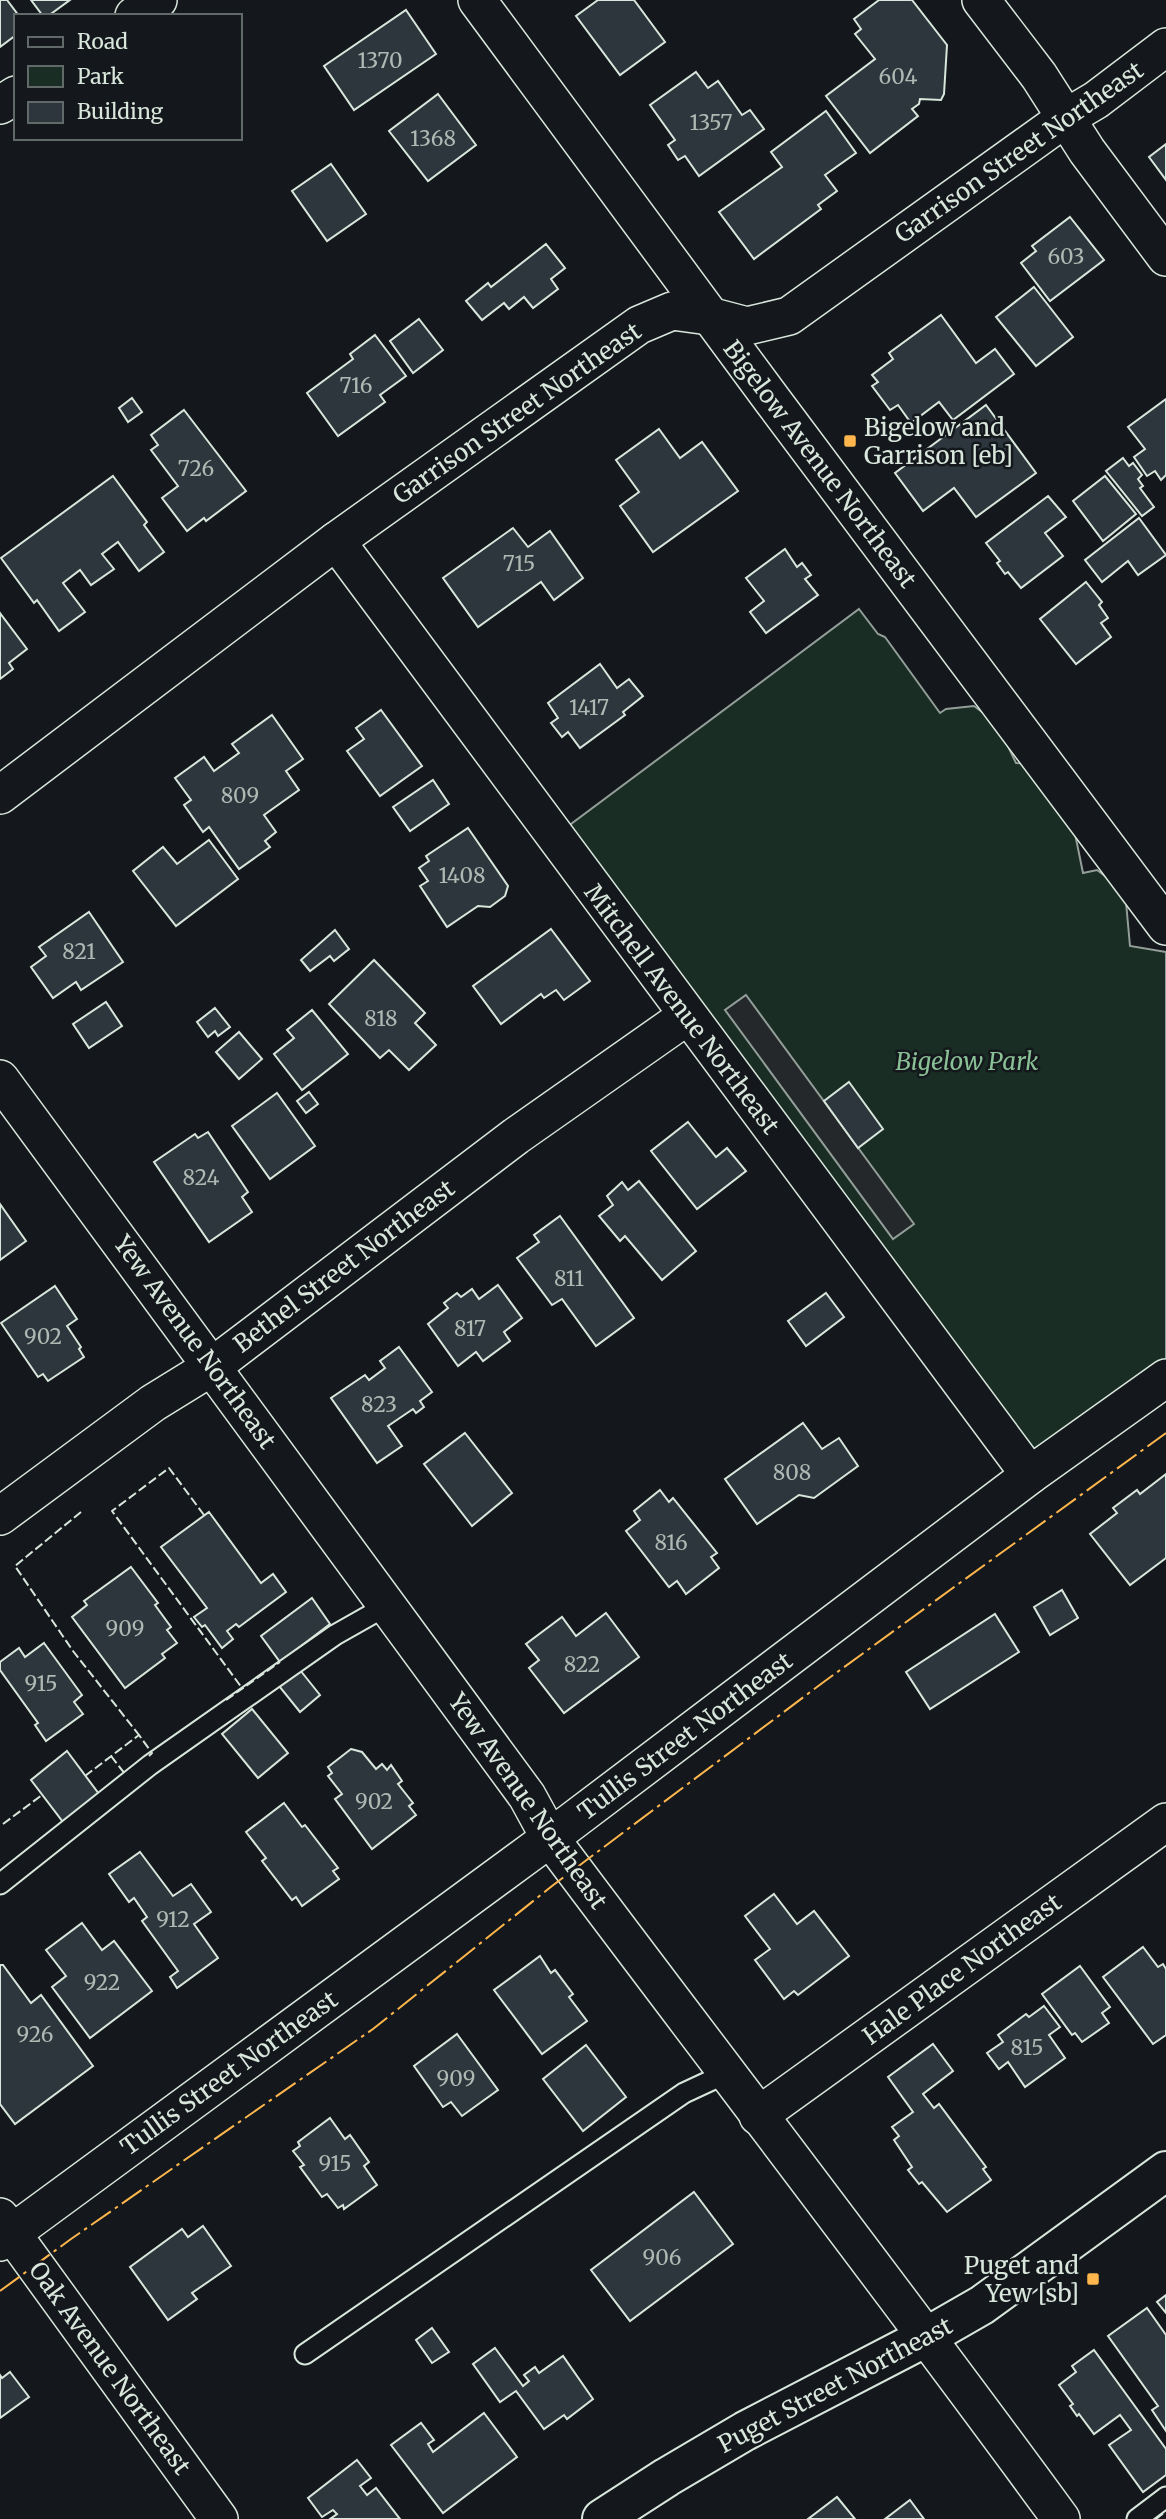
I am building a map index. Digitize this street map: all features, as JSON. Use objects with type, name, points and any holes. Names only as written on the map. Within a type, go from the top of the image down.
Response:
[{"type":"street","points":[[137,14],[158,0]]},
{"type":"street","name":"Bigelow Avenue Northeast","points":[[477,0],[709,316],[1166,926]]},
{"type":"street","points":[[981,0],[1039,76],[1064,119],[1166,257]]},
{"type":"street","name":"Garrison Street Northeast","points":[[0,794],[336,541],[639,325],[672,311],[709,316],[747,326],[789,316],[1064,119],[1096,100],[1166,47]]},
{"type":"street","name":"Mitchell Avenue Northeast","points":[[336,541],[1030,1475]]},
{"type":"street","name":"Bethel Street Northeast","points":[[0,1516],[153,1403],[213,1366],[516,1136],[687,1016]]},
{"type":"street","name":"Yew Avenue Northeast","points":[[0,1079],[527,1796],[550,1838],[758,2116],[928,2336],[1062,2519]]},
{"type":"street","name":"Tullis Street Northeast","points":[[4,2231],[550,1838],[1030,1475],[1166,1378]]},
{"type":"street","name":"Hale Place Northeast","points":[[758,2116],[1166,1822]]},
{"type":"street","name":"Puget Street Northeast","points":[[603,2519],[667,2477],[746,2431],[982,2305],[1166,2171]]},
{"type":"street","name":"Oak Avenue Northeast","points":[[4,2231],[219,2519]]},
{"type":"lane","points":[[0,1884],[150,1765],[335,1635],[388,1605]]},
{"type":"lane","points":[[305,2354],[684,2093],[727,2073]]},
{"type":"lane","points":[[1137,2519],[1166,2497]]},
{"type":"green space","name":"Bigelow Park","points":[[859,609],[878,634],[885,637],[940,713],[946,709],[974,706],[997,723],[1016,763],[1036,764],[1072,819],[1083,873],[1097,870],[1125,891],[1130,946],[1166,952],[1166,1364],[1035,1462],[563,830]]},
{"type":"shaded area","points":[[746,995],[914,1224],[893,1239],[725,1010]]},
{"type":"building","points":[[0,0],[7,0],[18,14],[14,14],[14,36],[0,47]]},
{"type":"building","points":[[31,0],[70,0],[51,14],[42,14]]},
{"type":"building","points":[[598,0],[634,0],[665,42],[620,75],[576,16]]},
{"type":"building","points":[[879,0],[912,0],[947,45],[944,94],[941,100],[920,99],[919,104],[912,109],[918,116],[870,153],[826,96],[875,59],[855,34],[861,29],[854,19]]},
{"type":"building","points":[[406,10],[436,54],[354,110],[324,66]]},
{"type":"building","points":[[696,72],[708,88],[718,81],[742,115],[750,110],[764,129],[699,176],[685,156],[678,160],[668,145],[675,140],[650,105]]},
{"type":"building","points":[[438,94],[476,145],[428,181],[389,131]]},
{"type":"building","points":[[826,111],[856,153],[825,175],[837,191],[818,205],[821,209],[754,259],[719,212],[782,167],[771,152]]},
{"type":"building","points":[[1166,144],[1166,180],[1149,157]]},
{"type":"building","points":[[331,164],[366,214],[327,241],[292,191]]},
{"type":"building","points":[[1070,217],[1104,260],[1050,301],[1021,263],[1036,251],[1032,246]]},
{"type":"building","points":[[546,244],[565,268],[551,279],[558,289],[533,308],[524,297],[509,309],[504,303],[482,320],[466,301],[488,283],[491,287]]},
{"type":"building","points":[[1034,287],[1073,337],[1036,366],[996,317]]},
{"type":"building","points":[[941,315],[976,363],[995,349],[1014,374],[953,420],[939,402],[911,423],[898,405],[890,410],[872,386],[878,382],[872,375],[893,359],[889,353]]},
{"type":"building","points":[[419,319],[443,350],[413,373],[390,341]]},
{"type":"building","points":[[375,335],[406,376],[380,395],[385,402],[338,436],[307,393],[353,359],[350,354]]},
{"type":"building","points":[[132,398],[142,412],[128,422],[119,408]]},
{"type":"building","points":[[1166,399],[1166,475],[1161,480],[1155,471],[1147,476],[1134,457],[1145,449],[1128,427]]},
{"type":"building","points":[[986,405],[1036,473],[976,517],[954,488],[923,511],[895,473]]},
{"type":"building","points":[[184,410],[246,491],[206,521],[204,518],[187,531],[162,498],[178,486],[151,450],[158,445],[151,435]]},
{"type":"building","points":[[659,429],[680,458],[702,442],[738,491],[653,552],[620,506],[639,492],[616,460]]},
{"type":"building","points":[[1123,458],[1129,466],[1133,463],[1142,475],[1138,479],[1143,486],[1140,488],[1154,507],[1142,516],[1106,471]]},
{"type":"building","points":[[113,476],[147,522],[144,525],[164,552],[139,571],[118,542],[102,554],[114,569],[91,585],[80,570],[63,583],[85,612],[59,631],[37,600],[34,603],[1,558]]},
{"type":"building","points":[[1105,476],[1136,514],[1103,541],[1073,501]]},
{"type":"building","points":[[1048,496],[1066,517],[1045,533],[1063,556],[1021,588],[1008,572],[1005,574],[997,563],[1000,561],[986,543]]},
{"type":"building","points":[[1139,518],[1166,555],[1138,575],[1128,561],[1102,582],[1085,560]]},
{"type":"building","points":[[513,528],[528,547],[550,531],[583,578],[554,600],[541,582],[478,627],[443,578]]},
{"type":"building","points":[[785,549],[797,567],[802,563],[811,575],[805,579],[818,595],[766,633],[750,612],[764,601],[746,578]]},
{"type":"building","points":[[1086,582],[1102,602],[1099,605],[1108,618],[1101,623],[1111,637],[1076,664],[1040,619]]},
{"type":"building","points":[[0,613],[27,649],[9,663],[13,669],[0,679]]},
{"type":"building","points":[[600,664],[617,688],[629,679],[643,696],[623,712],[625,715],[580,748],[568,732],[562,737],[551,723],[558,718],[548,703]]},
{"type":"building","points":[[381,710],[422,766],[380,796],[347,751],[364,739],[356,728]]},
{"type":"building","points":[[272,715],[303,759],[286,771],[299,790],[264,815],[276,832],[265,841],[270,847],[239,869],[209,827],[203,832],[184,805],[191,800],[175,778],[204,757],[214,771],[239,753],[232,744]]},
{"type":"building","points":[[433,780],[449,804],[410,831],[393,807]]},
{"type":"building","points":[[468,828],[508,886],[505,896],[490,907],[478,906],[447,927],[420,886],[428,881],[419,868],[429,861],[426,856]]},
{"type":"building","points":[[209,840],[238,879],[176,926],[133,871],[163,847],[177,864]]},
{"type":"building","points":[[89,912],[123,962],[81,990],[76,982],[53,998],[31,967],[46,956],[39,947]]},
{"type":"building","points":[[551,929],[590,981],[564,1000],[556,990],[544,998],[541,994],[501,1024],[473,986]]},
{"type":"building","points":[[335,930],[349,949],[334,961],[330,956],[310,971],[301,960]]},
{"type":"building","points":[[374,960],[425,1013],[415,1023],[436,1045],[409,1070],[389,1050],[380,1058],[329,1004]]},
{"type":"building","points":[[106,1002],[122,1026],[89,1048],[73,1024]]},
{"type":"building","points":[[215,1008],[230,1027],[218,1036],[215,1031],[208,1037],[197,1022]]},
{"type":"building","points":[[312,1010],[348,1054],[302,1090],[274,1054],[294,1038],[287,1030]]},
{"type":"building","points":[[239,1032],[262,1059],[239,1079],[216,1052]]},
{"type":"building","points":[[849,1082],[883,1129],[858,1148],[824,1101]]},
{"type":"building","points":[[309,1092],[318,1104],[306,1113],[297,1101]]},
{"type":"building","points":[[277,1093],[315,1146],[270,1179],[232,1126]]},
{"type":"building","points":[[688,1122],[716,1157],[727,1148],[746,1171],[697,1209],[651,1151]]},
{"type":"building","points":[[208,1132],[248,1192],[242,1197],[252,1212],[209,1242],[154,1162],[195,1134],[198,1138]]},
{"type":"building","points":[[639,1181],[696,1251],[662,1280],[625,1236],[620,1241],[599,1216],[613,1205],[607,1196],[622,1182],[628,1190]]},
{"type":"building","points":[[0,1204],[26,1241],[0,1260]]},
{"type":"building","points":[[560,1216],[634,1318],[596,1346],[562,1299],[552,1305],[517,1258],[539,1242],[534,1235]]},
{"type":"building","points":[[498,1285],[522,1318],[504,1332],[510,1341],[483,1361],[476,1352],[458,1366],[428,1324],[448,1308],[444,1303],[457,1293],[461,1297],[472,1289],[479,1299]]},
{"type":"building","points":[[55,1286],[77,1319],[67,1326],[81,1347],[79,1349],[84,1357],[48,1381],[43,1374],[38,1377],[1,1323]]},
{"type":"building","points":[[826,1293],[844,1317],[806,1346],[788,1321]]},
{"type":"building","points":[[399,1347],[432,1392],[420,1401],[424,1407],[416,1413],[413,1409],[388,1426],[402,1446],[377,1463],[331,1398],[365,1375],[369,1380],[385,1368],[380,1361]]},
{"type":"building","points":[[803,1423],[822,1449],[839,1438],[858,1466],[814,1498],[799,1495],[757,1524],[725,1479]]},
{"type":"building","points":[[465,1433],[512,1493],[472,1526],[424,1464]]},
{"type":"building","points":[[1166,1474],[1166,1558],[1130,1585],[1090,1534],[1117,1513],[1113,1508],[1137,1490],[1140,1494]]},
{"type":"building","points":[[660,1490],[669,1502],[673,1498],[717,1553],[711,1557],[719,1568],[686,1594],[677,1581],[669,1587],[626,1531],[640,1520],[634,1511]]},
{"type":"building","points":[[209,1512],[261,1583],[273,1574],[286,1592],[239,1627],[236,1624],[227,1631],[233,1639],[222,1648],[205,1625],[202,1627],[194,1617],[207,1608],[161,1547]]},
{"type":"building","points":[[131,1567],[158,1603],[155,1605],[171,1627],[167,1630],[177,1643],[162,1654],[165,1658],[125,1688],[72,1617],[87,1605],[84,1601]]},
{"type":"building","points":[[1062,1590],[1078,1618],[1050,1635],[1034,1607]]},
{"type":"building","points":[[312,1598],[330,1624],[280,1662],[261,1636]]},
{"type":"building","points":[[606,1613],[639,1657],[564,1713],[529,1668],[539,1660],[526,1644],[562,1617],[576,1636]]},
{"type":"building","points":[[995,1614],[1019,1652],[930,1709],[906,1672]]},
{"type":"building","points":[[44,1643],[82,1695],[74,1702],[83,1714],[46,1741],[35,1725],[38,1723],[0,1670],[0,1662],[19,1648],[25,1657]]},
{"type":"building","points":[[300,1670],[320,1695],[300,1712],[279,1686]]},
{"type":"building","points":[[252,1709],[288,1753],[258,1778],[222,1734]]},
{"type":"building","points":[[351,1749],[362,1752],[376,1769],[382,1764],[387,1770],[391,1765],[402,1781],[398,1784],[413,1803],[409,1806],[416,1815],[372,1849],[335,1799],[342,1794],[328,1776],[332,1773],[328,1767]]},
{"type":"building","points":[[67,1751],[99,1794],[63,1822],[31,1780]]},
{"type":"building","points":[[284,1803],[338,1868],[333,1871],[339,1879],[302,1906],[296,1897],[292,1900],[262,1861],[266,1858],[246,1832]]},
{"type":"building","points":[[140,1852],[173,1896],[191,1884],[211,1912],[194,1924],[218,1958],[177,1988],[170,1977],[178,1971],[142,1921],[147,1917],[134,1898],[129,1902],[109,1874]]},
{"type":"building","points":[[774,1894],[797,1924],[814,1911],[849,1956],[798,1995],[794,1991],[784,1999],[755,1960],[770,1949],[745,1916]]},
{"type":"building","points":[[82,1923],[102,1950],[114,1941],[152,1991],[90,2038],[52,1987],[66,1976],[46,1950]]},
{"type":"building","points":[[1143,1947],[1158,1967],[1163,1964],[1166,1969],[1166,2035],[1153,2044],[1103,1977]]},
{"type":"building","points":[[540,1956],[551,1973],[555,1970],[573,1994],[569,1997],[587,2021],[542,2054],[494,1990]]},
{"type":"building","points":[[0,1965],[3,1965],[31,2003],[41,1995],[93,2066],[15,2124],[0,2104]]},
{"type":"building","points":[[1080,1966],[1110,2007],[1102,2013],[1109,2023],[1082,2042],[1075,2033],[1072,2035],[1042,1994]]},
{"type":"building","points":[[1044,2006],[1060,2027],[1049,2035],[1065,2058],[1025,2087],[1008,2062],[999,2069],[987,2053],[1003,2042],[998,2035],[1026,2014],[1029,2017]]},
{"type":"building","points":[[457,2034],[498,2090],[462,2116],[451,2102],[443,2107],[414,2066]]},
{"type":"building","points":[[933,2044],[953,2071],[923,2094],[934,2108],[939,2104],[986,2167],[983,2169],[991,2180],[947,2212],[908,2170],[912,2167],[894,2140],[899,2136],[892,2127],[913,2112],[888,2077]]},
{"type":"building","points":[[586,2045],[626,2097],[583,2131],[543,2079]]},
{"type":"building","points":[[330,2118],[345,2139],[350,2135],[369,2162],[364,2166],[377,2185],[344,2209],[343,2205],[338,2208],[327,2194],[322,2197],[300,2167],[304,2165],[293,2151],[300,2146],[298,2142]]},
{"type":"building","points":[[694,2192],[733,2244],[630,2321],[591,2270]]},
{"type":"building","points":[[203,2226],[231,2266],[192,2293],[197,2299],[168,2320],[130,2267],[182,2229],[188,2237]]},
{"type":"building","points":[[1166,2295],[1166,2313],[1157,2302]]},
{"type":"building","points":[[1147,2308],[1166,2335],[1166,2431],[1152,2410],[1158,2406],[1108,2336]]},
{"type":"building","points":[[432,2328],[449,2352],[432,2363],[416,2340]]},
{"type":"building","points":[[495,2348],[523,2386],[529,2381],[524,2375],[535,2367],[539,2373],[563,2356],[593,2399],[567,2419],[564,2415],[544,2429],[516,2391],[500,2402],[473,2364]]},
{"type":"building","points":[[1094,2350],[1166,2449],[1166,2475],[1143,2492],[1109,2445],[1131,2430],[1120,2415],[1094,2434],[1079,2414],[1077,2416],[1070,2406],[1073,2404],[1059,2385],[1076,2372],[1072,2366]]},
{"type":"building","points":[[10,2372],[29,2397],[0,2418],[0,2375],[2,2378]]},
{"type":"building","points":[[484,2413],[517,2457],[443,2513],[391,2445],[421,2423],[434,2440],[428,2444],[433,2452]]},
{"type":"building","points":[[357,2460],[371,2478],[360,2486],[367,2495],[376,2488],[400,2519],[330,2519],[337,2514],[333,2510],[322,2517],[308,2498]]},
{"type":"building","points":[[837,2497],[855,2519],[808,2519]]},
{"type":"building","points":[[910,2500],[924,2519],[885,2519]]},
{"type":"fence","points":[[204,1515],[169,1468],[112,1511],[242,1688]]},
{"type":"fence","points":[[81,1512],[15,1566],[73,1651],[139,1735]]},
{"type":"fence","points":[[226,1700],[280,1662]]},
{"type":"fence","points":[[85,1776],[139,1735],[152,1753],[149,1756]]},
{"type":"fence","points":[[111,1756],[125,1774],[127,1773]]},
{"type":"fence","points":[[3,1824],[42,1795]]},
{"type":"fence","points":[[1156,2519],[1166,2511]]},
{"type":"power","points":[[0,2291],[373,2029],[552,1886],[825,1681],[1166,1433]]},
{"type":"place","name":"Bigelow and Garrison [eb]","points":[[850,441]]},
{"type":"place","name":"Puget and Yew [sb]","points":[[1093,2279]]}]
